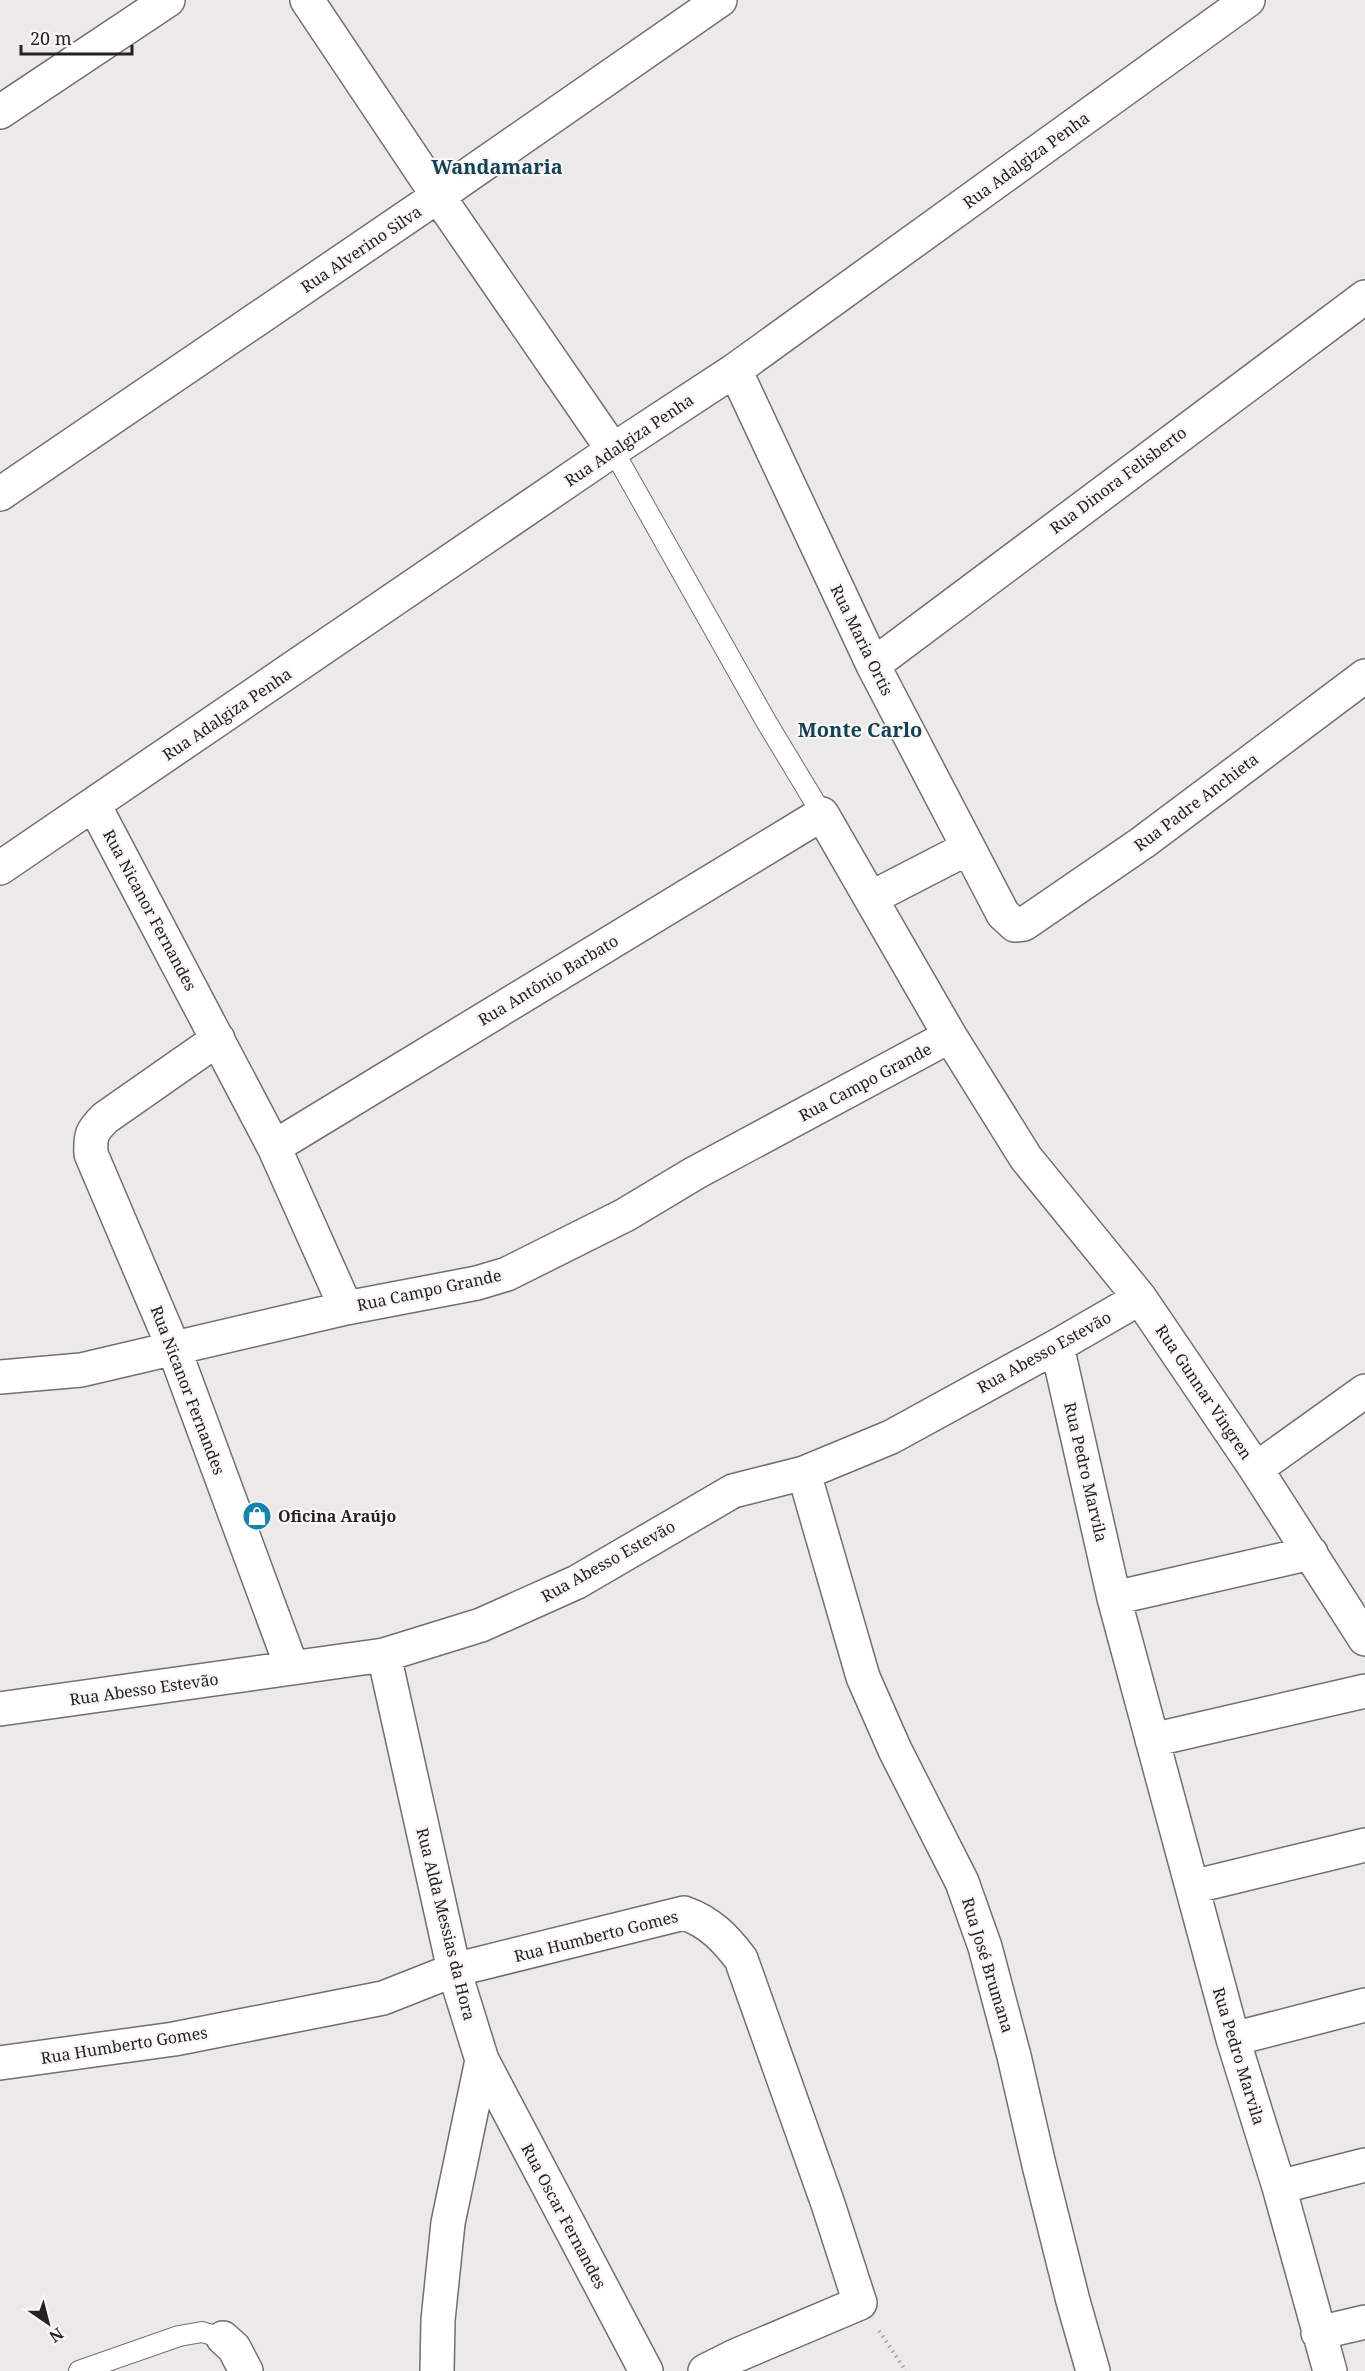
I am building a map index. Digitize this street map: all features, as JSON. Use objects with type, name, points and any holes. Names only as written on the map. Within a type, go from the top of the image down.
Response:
[{"type":"street","points":[[0,112],[168,0]]},
{"type":"street","points":[[307,0],[438,196],[613,450]]},
{"type":"street","name":"Rua Alverino Silva","points":[[0,494],[438,196],[720,0]]},
{"type":"street","name":"Rua Adalgiza Penha","points":[[0,868],[613,450],[735,370],[1248,0]]},
{"type":"street","name":"Rua Dinora Felisberto","points":[[873,665],[1365,297]]},
{"type":"street","name":"Rua Maria Ortis","points":[[735,370],[873,665],[968,848],[1003,914],[1015,925],[1024,924]]},
{"type":"street","name":"Rua Padre Anchieta","points":[[1024,924],[1142,843],[1365,676]]},
{"type":"street","name":"Rua Nicanor Fernandes","points":[[94,805],[274,1147],[346,1308]]},
{"type":"street","name":"Rua Gunnar Vingren","points":[[822,814],[950,1036],[1026,1158],[1140,1298],[1256,1469],[1365,1639]]},
{"type":"street","name":"Rua Antônio Barbato","points":[[274,1147],[822,814]]},
{"type":"street","points":[[871,898],[968,848]]},
{"type":"street","name":"Rua Campo Grande","points":[[0,1377],[81,1370],[346,1308],[477,1283],[507,1274],[625,1215],[696,1173],[950,1036]]},
{"type":"street","name":"Rua Nicanor Fernandes","points":[[218,1039],[105,1118],[95,1128],[90,1138],[91,1154],[174,1349],[292,1668]]},
{"type":"street","name":"Rua Abesso Estevão","points":[[0,1709],[384,1655],[481,1624],[577,1582],[734,1491],[804,1473],[891,1437],[1058,1346],[1140,1298]]},
{"type":"street","name":"Rua Pedro Marvila","points":[[1058,1346],[1113,1598],[1233,2039],[1279,2187],[1330,2371]]},
{"type":"street","points":[[1256,1469],[1365,1391]]},
{"type":"street","name":"Rua José Brumana","points":[[804,1473],[863,1677],[895,1750],[962,1882],[985,1947],[1014,2055],[1073,2301],[1093,2371]]},
{"type":"street","points":[[1113,1598],[1311,1553]]},
{"type":"street","name":"Rua Alda Messias da Hora","points":[[384,1655],[454,1970],[482,2060],[448,2223],[438,2320],[437,2371]]},
{"type":"street","points":[[1152,1740],[1365,1691]]},
{"type":"street","points":[[1192,1887],[1365,1845]]},
{"type":"street","name":"Rua Humberto Gomes","points":[[0,2063],[174,2039],[383,1998],[454,1970],[684,1913],[700,1919],[716,1930],[741,1959],[828,2204],[860,2303]]},
{"type":"street","points":[[1233,2039],[1365,2005]]},
{"type":"street","name":"Rua Oscar Fernandes","points":[[482,2060],[646,2371]]},
{"type":"street","points":[[1279,2187],[1365,2164]]},
{"type":"street","points":[[705,2371],[860,2303]]},
{"type":"street","points":[[1318,2333],[1365,2322]]},
{"type":"street","points":[[223,2338],[234,2348],[246,2371]]},
{"type":"lane","points":[[613,450],[822,814]]},
{"type":"lane","points":[[79,2371],[179,2336],[202,2332],[223,2338]]},
{"type":"path","points":[[860,2303],[906,2371]]},
{"type":"place","name":"Oficina Araújo","points":[[257,1516]]},
{"type":"district","name":"Wandamaria","points":[[497,166]]},
{"type":"district","name":"Monte Carlo","points":[[860,729]]}]
